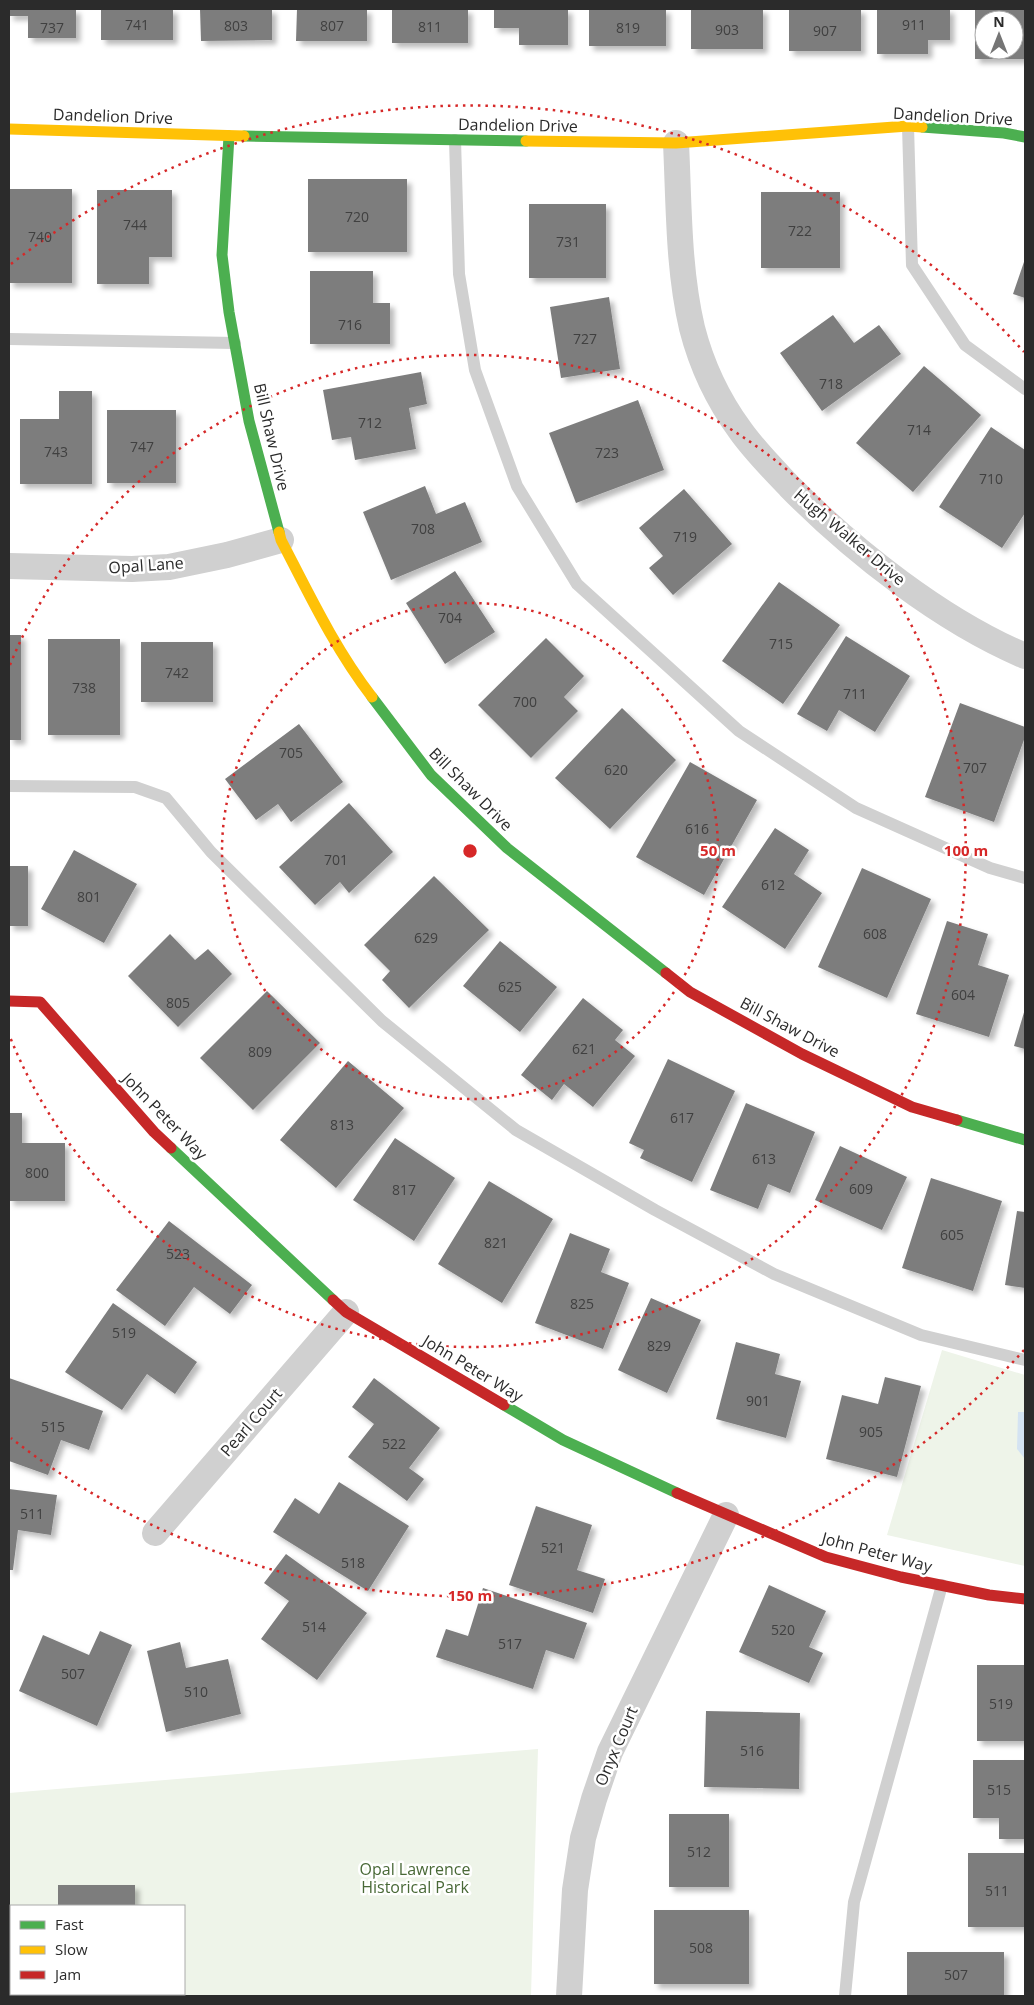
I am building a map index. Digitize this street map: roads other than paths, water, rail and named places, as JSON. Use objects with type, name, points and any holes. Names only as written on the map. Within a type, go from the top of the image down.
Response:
[{"type":"street","name":"Dandelion Drive","points":[[9,129],[229,136],[676,143],[908,126],[1004,133],[1025,137]]},
{"type":"street","name":"Bill Shaw Drive","points":[[229,136],[222,255],[229,312],[249,421],[281,540],[317,611],[353,672],[431,775],[507,848],[690,992],[802,1054],[912,1107],[1025,1140]]},
{"type":"street","name":"Hugh Walker Drive","points":[[676,143],[683,279],[693,329],[711,381],[740,430],[776,472],[817,514],[874,562],[932,604],[981,635],[1025,656]]},
{"type":"street","name":"Opal Lane","points":[[9,566],[132,569],[169,567],[281,540]]},
{"type":"street","name":"John Peter Way","points":[[9,1001],[40,1002],[154,1132],[346,1312],[563,1440],[726,1515],[826,1557],[901,1577],[989,1595],[1025,1599]]},
{"type":"street","name":"Pearl Court","points":[[155,1533],[346,1312]]},
{"type":"street","name":"Onyx Court","points":[[568,1996],[574,1890],[583,1838],[594,1799],[610,1752],[726,1515]]},
{"type":"lane","points":[[908,126],[912,265],[965,345],[1025,389]]},
{"type":"lane","points":[[456,140],[459,274],[474,370],[517,486],[577,584],[739,731],[831,792],[865,812],[990,868],[1025,878]]},
{"type":"lane","points":[[9,339],[235,343]]},
{"type":"lane","points":[[9,786],[135,787],[166,798],[211,852],[382,1021],[516,1130],[656,1210],[774,1274],[921,1335],[1025,1360]]},
{"type":"lane","points":[[845,1996],[854,1902],[942,1585]]},
{"type":"water","points":[[1018,1412],[1025,1412],[1025,1459],[1017,1449]]},
{"type":"park label","name":"Opal Lawrence Historical Park","points":[[415,1878]]}]
